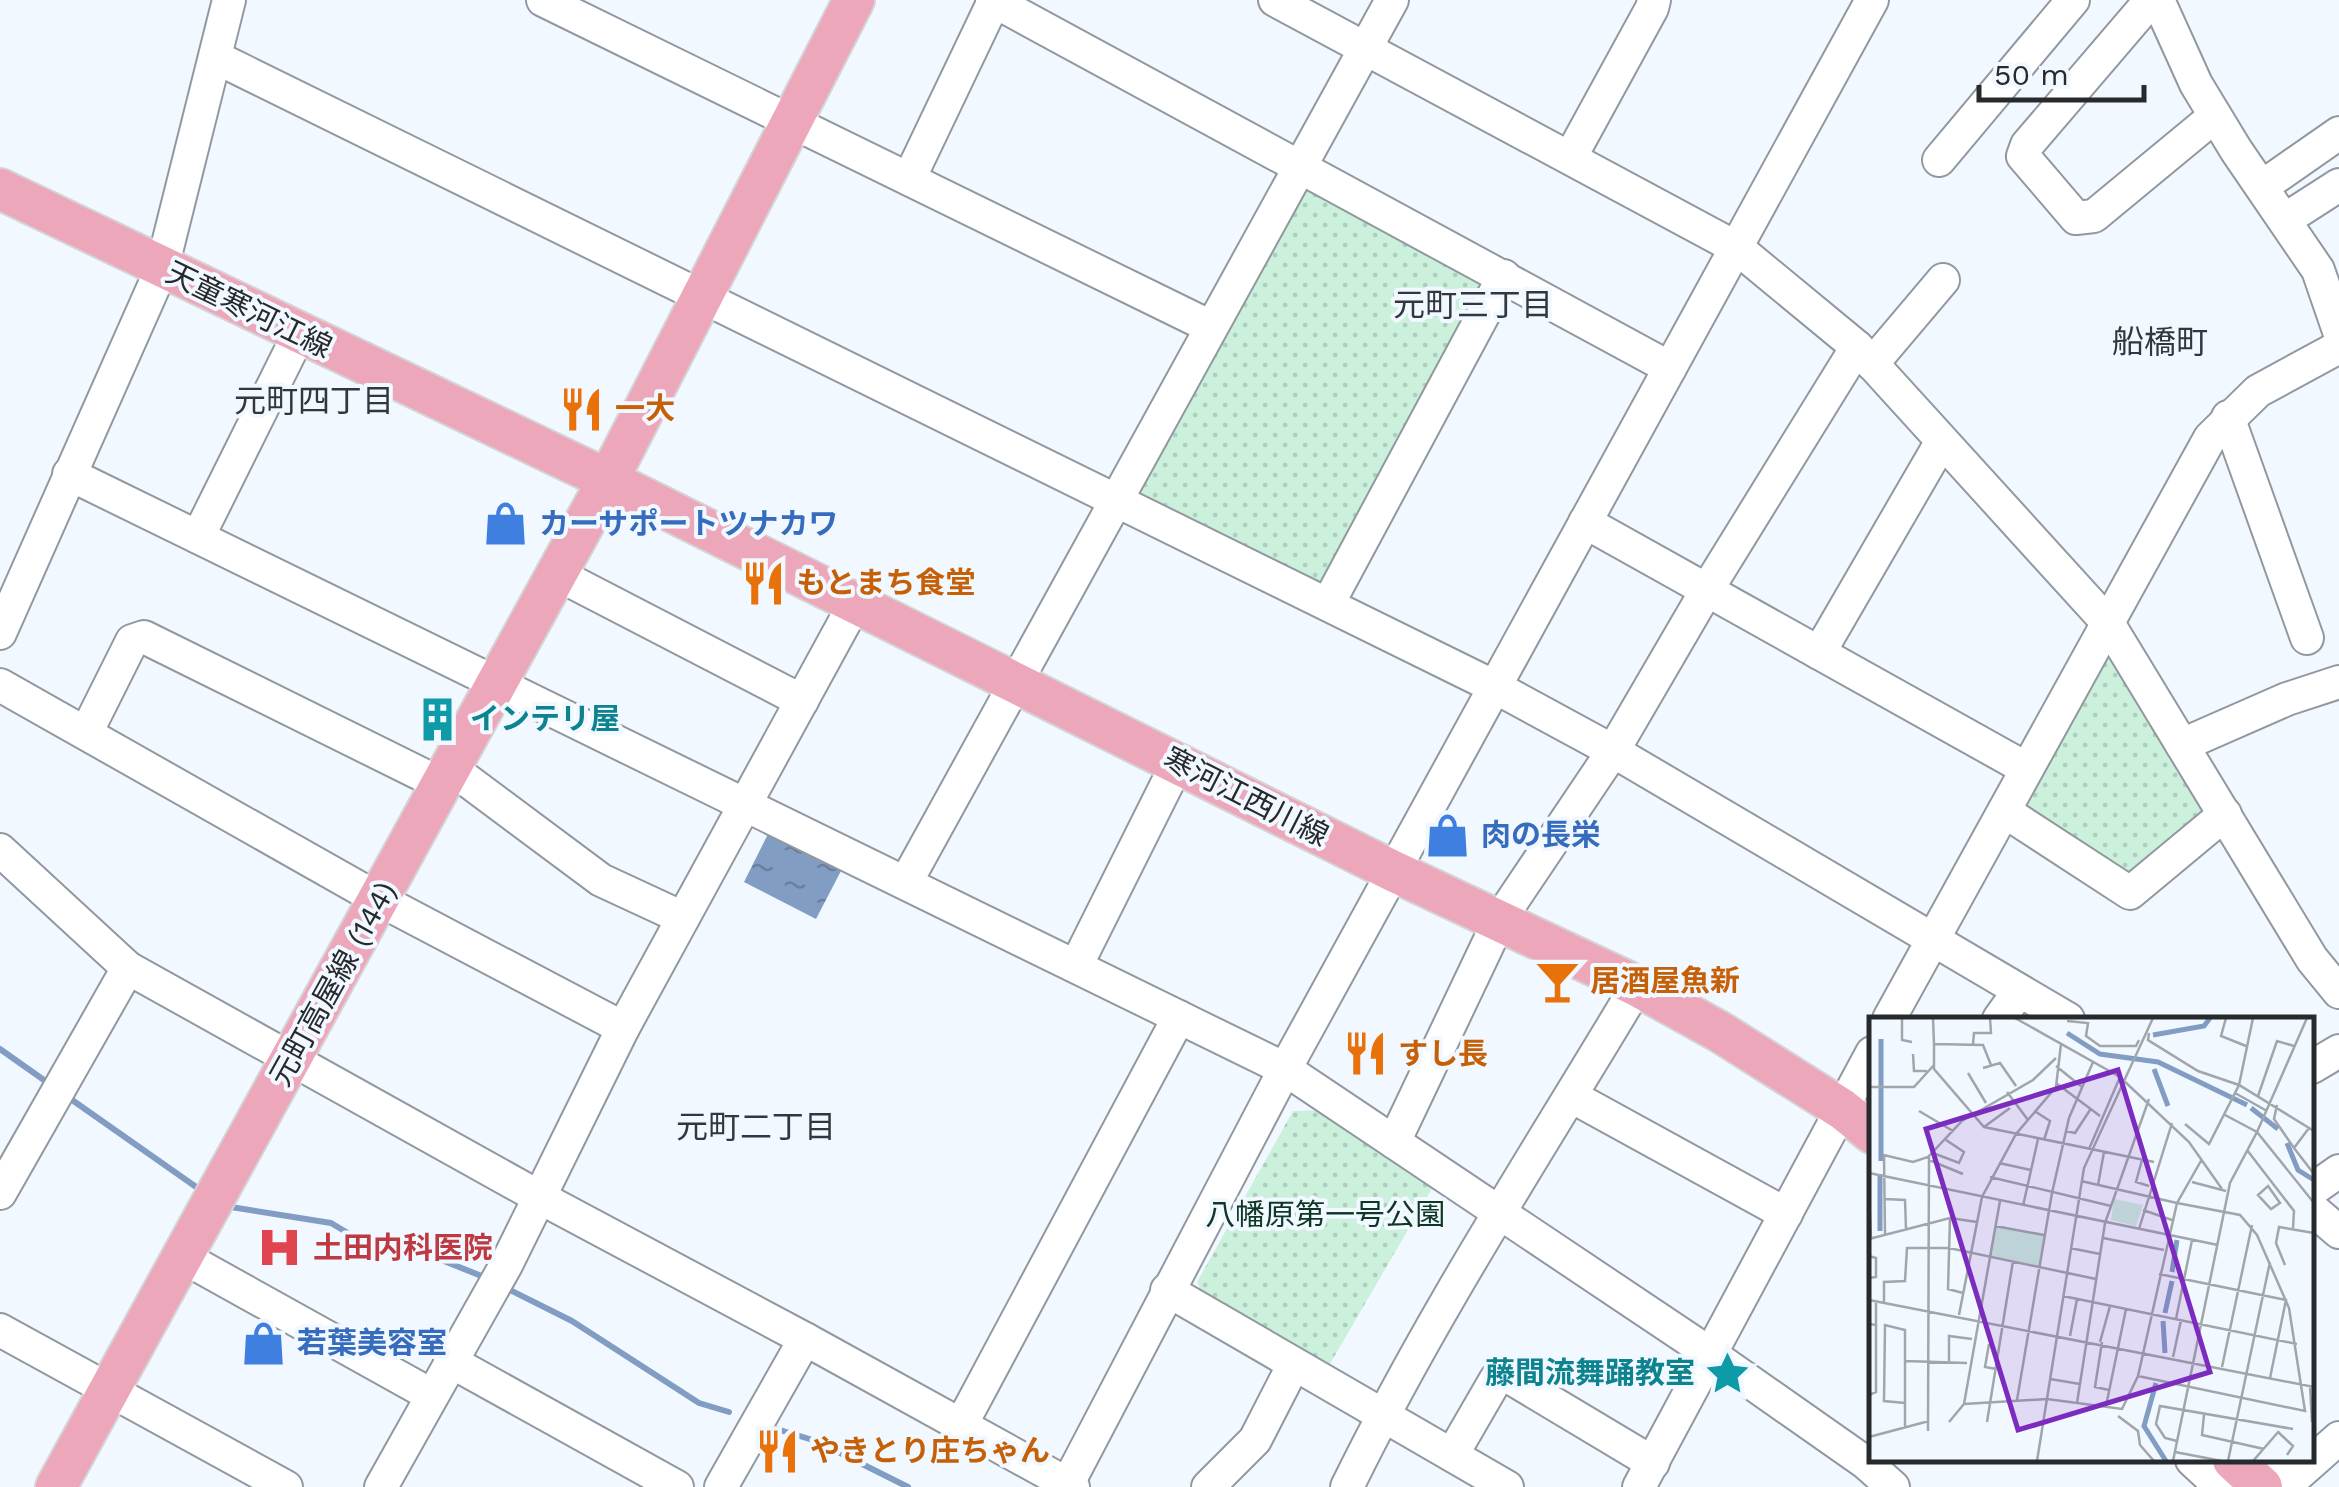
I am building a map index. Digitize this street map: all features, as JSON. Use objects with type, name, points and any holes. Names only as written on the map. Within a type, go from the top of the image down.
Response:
[{"type":"main road","name":"元町高屋線 (144)","points":[[56,1487],[608,480],[854,0]]},
{"type":"main road","name":"天童寒河江線","points":[[0,188],[608,480]]},
{"type":"main road","name":"寒河江西川線","points":[[608,480],[1394,871],[1637,986],[1720,1032],[1862,1123]]},
{"type":"main road","points":[[2236,1462],[2278,1486]]},
{"type":"street","points":[[0,633],[162,268],[229,0]]},
{"type":"street","points":[[544,0],[1211,327]]},
{"type":"street","points":[[1275,0],[1737,248],[1865,356],[2108,623],[2312,959],[2339,992]]},
{"type":"street","points":[[906,882],[1392,0]]},
{"type":"street","points":[[1571,156],[1654,0]]},
{"type":"street","points":[[0,850],[128,968],[1069,1486],[1166,1290],[1285,1068],[1872,0]]},
{"type":"street","points":[[1940,160],[2074,0]]},
{"type":"street","points":[[2215,116],[2094,216],[2076,218],[2024,156],[2028,146],[2155,0],[2215,116],[2318,270],[2339,331]]},
{"type":"street","points":[[909,179],[993,1],[1670,368]]},
{"type":"street","points":[[216,58],[1496,686],[2063,1017]]},
{"type":"street","points":[[2264,186],[2339,133]]},
{"type":"street","points":[[2286,218],[2339,185]]},
{"type":"street","points":[[1329,602],[1504,276]]},
{"type":"street","points":[[1394,1142],[1500,919],[1613,751],[1708,588],[1865,356],[1944,280]]},
{"type":"street","points":[[198,537],[299,334]]},
{"type":"street","points":[[1891,1017],[2210,438],[2258,391],[2339,347]]},
{"type":"street","points":[[2228,418],[2308,638]]},
{"type":"street","points":[[1819,653],[1942,441]]},
{"type":"street","points":[[69,474],[1285,1068],[1869,1460]]},
{"type":"street","points":[[1585,522],[2027,769]]},
{"type":"street","points":[[557,574],[802,701]]},
{"type":"street","points":[[381,1487],[506,1265],[623,1028],[854,605]]},
{"type":"street","points":[[86,733],[132,641],[144,637],[447,777],[600,880],[683,918]]},
{"type":"street","points":[[2182,745],[2288,699],[2339,682]]},
{"type":"street","points":[[0,685],[380,900],[623,1028]]},
{"type":"street","points":[[1077,964],[1178,762]]},
{"type":"street","points":[[2004,811],[2130,893],[2225,814]]},
{"type":"street","points":[[0,1194],[128,968]]},
{"type":"street","points":[[1347,1487],[1500,1213],[1637,986]]},
{"type":"street","points":[[2000,1017],[2019,990]]},
{"type":"street","points":[[961,1424],[1180,1017]]},
{"type":"street","points":[[2314,1066],[2339,1051]]},
{"type":"street","points":[[1452,1455],[1496,1379],[1506,1375],[1646,1475],[1786,1214],[1862,1123],[1869,1074]]},
{"type":"street","points":[[1571,1096],[1786,1214]]},
{"type":"street","points":[[2314,1189],[2339,1171]]},
{"type":"street","points":[[2314,1211],[2339,1232]]},
{"type":"street","points":[[183,1256],[431,1396]]},
{"type":"street","points":[[1166,1290],[1507,1487]]},
{"type":"street","points":[[0,1330],[286,1487]]},
{"type":"street","points":[[721,1487],[805,1339]]},
{"type":"street","points":[[450,1361],[677,1487]]},
{"type":"street","points":[[1208,1487],[1255,1440],[1294,1364]]},
{"type":"street","points":[[2314,1458],[2339,1438]]},
{"type":"street","points":[[1871,1462],[1893,1487]]},
{"type":"street","points":[[2194,1462],[2221,1487]]},
{"type":"street","points":[[2260,1462],[2278,1486],[2308,1462]]},
{"type":"green space","points":[[1300,166],[1504,276],[1329,602],[1117,499]]},
{"type":"green space","points":[[2101,657],[2119,657],[2215,813],[2130,885],[2016,811]]},
{"type":"green space","name":"八幡原第一号公園","points":[[1328,1110],[1437,1180],[1327,1369],[1206,1302],[1197,1282],[1293,1111]]},
{"type":"water","points":[[769,832],[842,869],[816,919],[744,882]]},
{"type":"waterway","points":[[0,1049],[51,1085]]},
{"type":"waterway","points":[[65,1095],[199,1189]]},
{"type":"waterway","points":[[231,1207],[331,1223],[373,1248],[429,1255],[489,1279]]},
{"type":"waterway","points":[[504,1287],[572,1321],[699,1403],[729,1412]]},
{"type":"waterway","points":[[770,1427],[816,1441],[908,1487]]},
{"type":"place","name":"一大","points":[[582,409]]},
{"type":"place","name":"カーサポートツナカワ","points":[[506,524]]},
{"type":"place","name":"もとまち食堂","points":[[763,583]]},
{"type":"place","name":"インテリ屋","points":[[437,719]]},
{"type":"place","name":"肉の長栄","points":[[1448,835]]},
{"type":"place","name":"居酒屋魚新","points":[[1557,981]]},
{"type":"place","name":"すし長","points":[[1365,1054]]},
{"type":"place","name":"土田内科医院","points":[[280,1248]]},
{"type":"place","name":"若葉美容室","points":[[264,1343]]},
{"type":"place","name":"藤間流舞踊教室","points":[[1728,1373]]},
{"type":"place","name":"やきとり庄ちゃん","points":[[777,1451]]},
{"type":"district","name":"元町三丁目","points":[[1473,305]]},
{"type":"district","name":"船橋町","points":[[2160,342]]},
{"type":"district","name":"元町四丁目","points":[[314,401]]},
{"type":"district","name":"元町二丁目","points":[[756,1127]]}]
